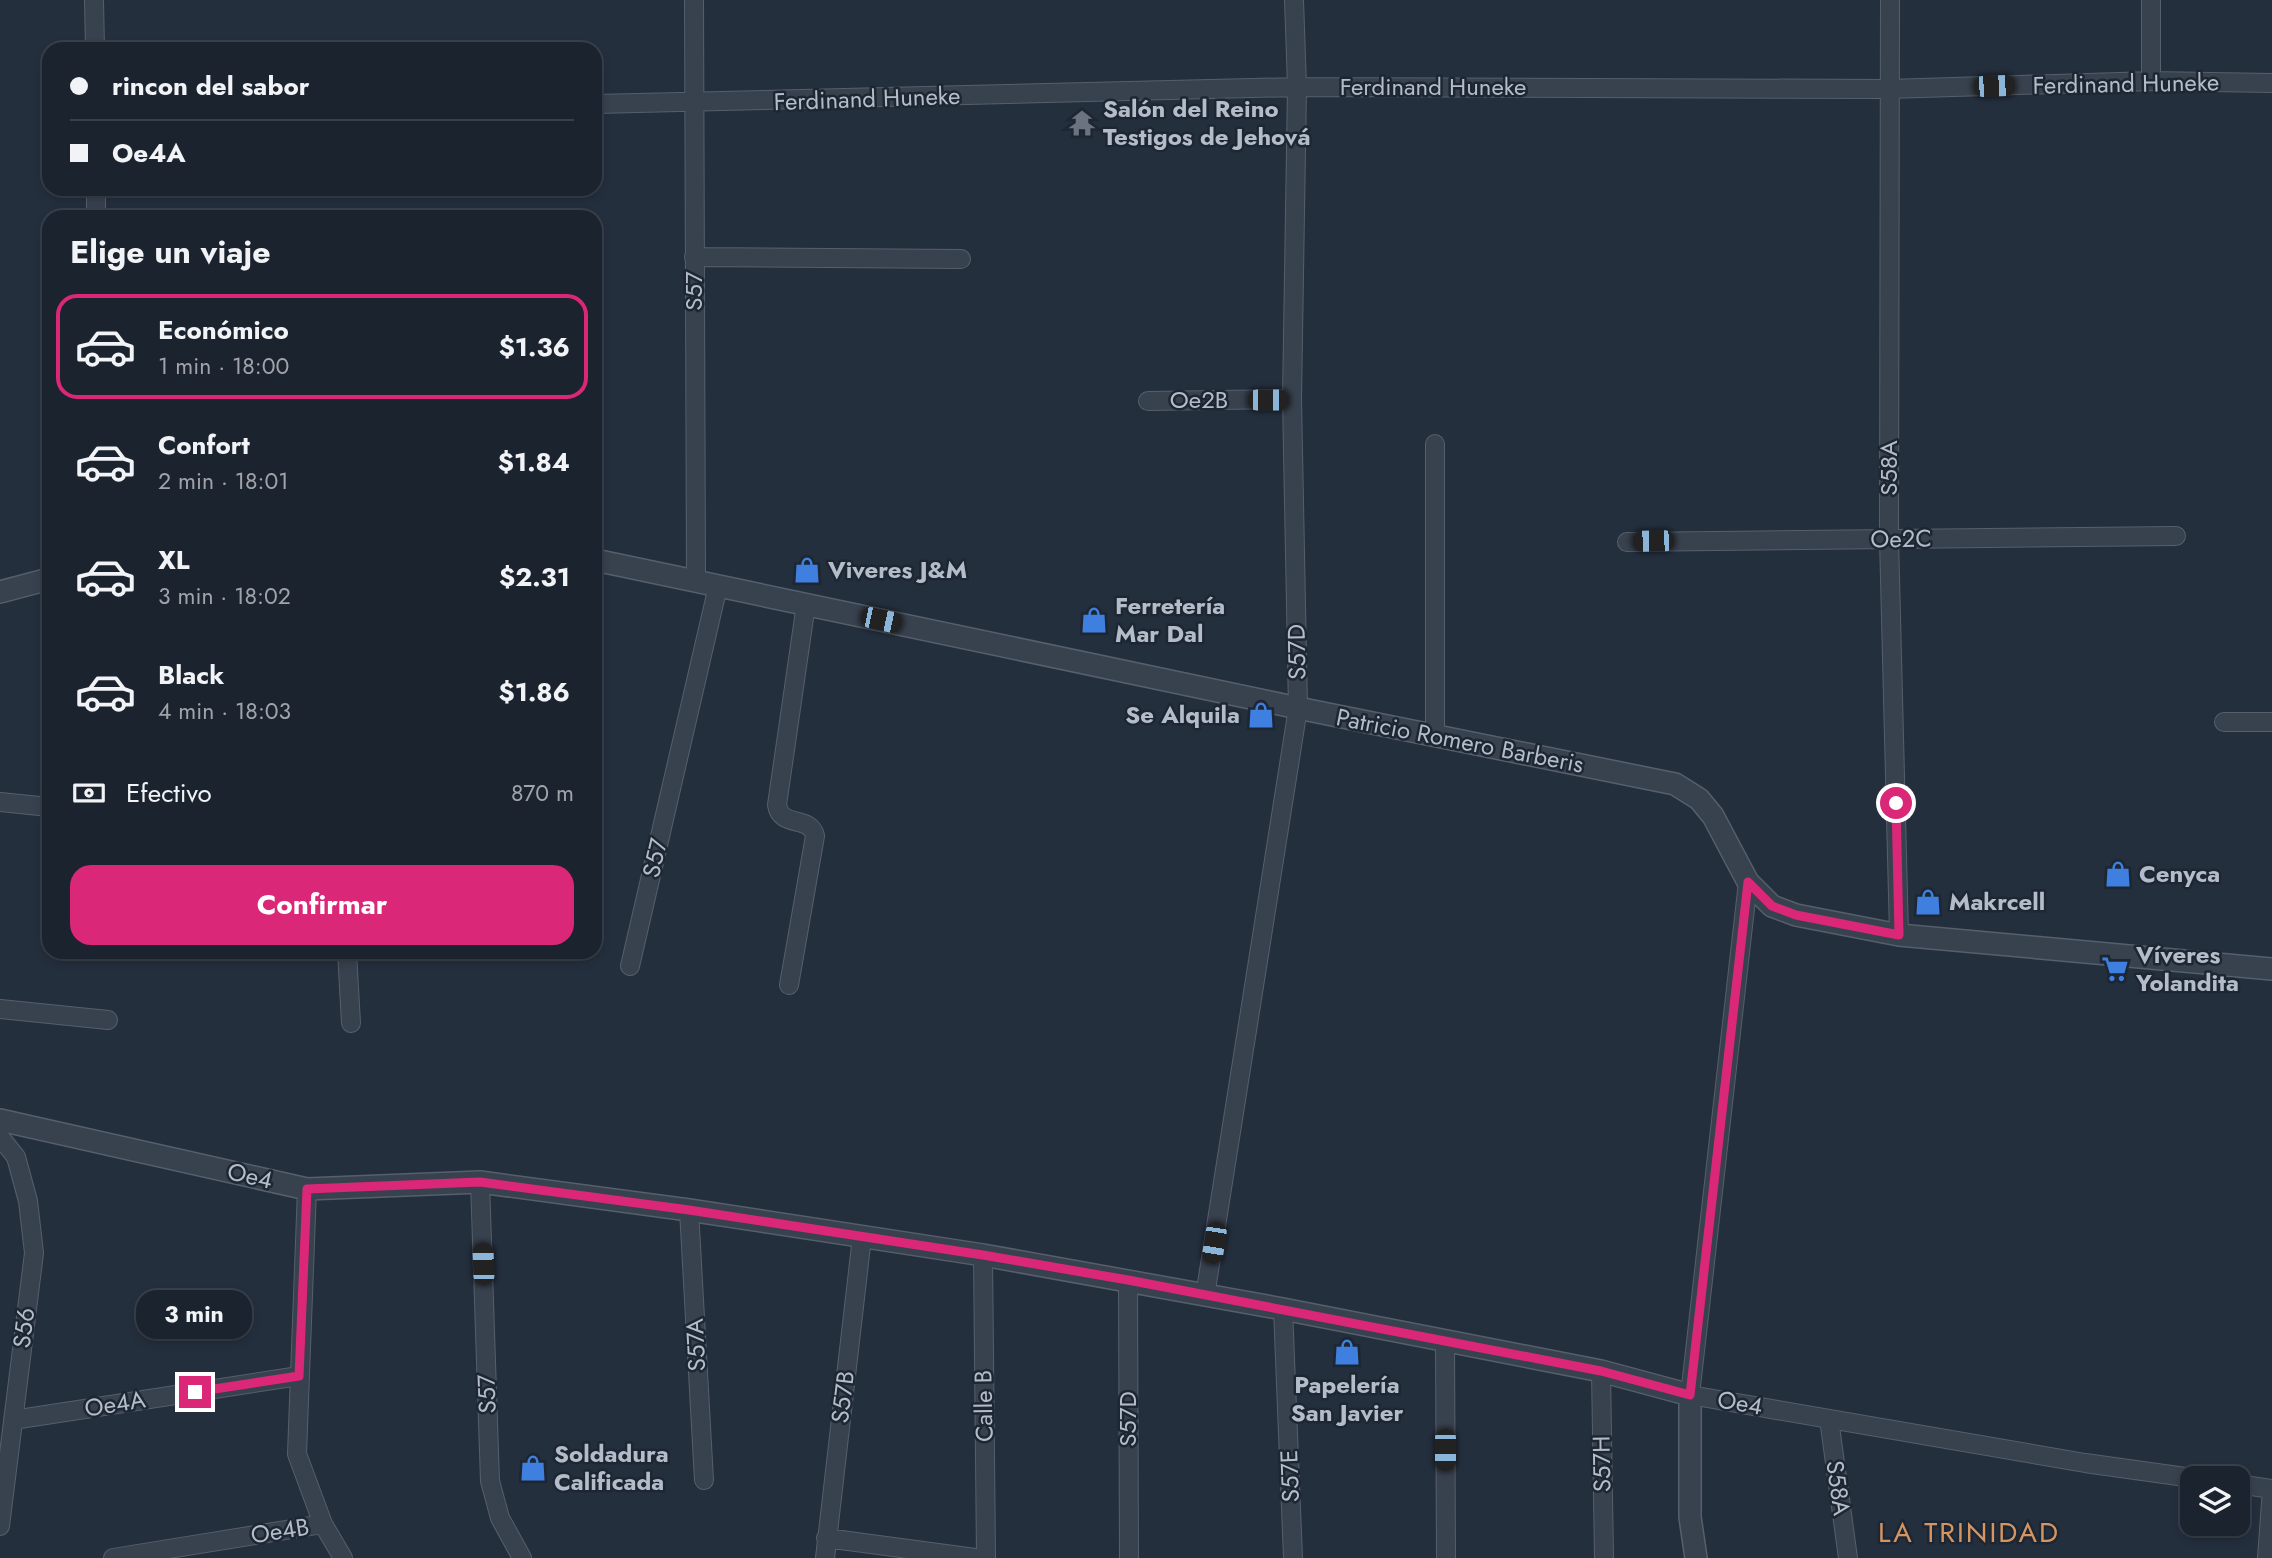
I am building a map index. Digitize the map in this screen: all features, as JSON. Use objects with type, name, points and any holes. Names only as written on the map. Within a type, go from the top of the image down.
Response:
[{"type":"street","points":[[94,0],[94,42]]},
{"type":"street","name":"S57","points":[[694,0],[696,581]]},
{"type":"street","name":"S57D","points":[[1205,1296],[1298,709],[1292,399],[1297,87],[1294,0]]},
{"type":"street","name":"S58A","points":[[1890,0],[1889,539],[1899,935]]},
{"type":"street","points":[[2151,0],[2151,81]]},
{"type":"street","name":"Ferdinand Huneke","points":[[602,104],[1297,87],[1889,89],[2151,81],[2272,83]]},
{"type":"street","points":[[694,257],[961,259]]},
{"type":"street","name":"Oe2B","points":[[1148,401],[1292,399]]},
{"type":"street","points":[[1435,444],[1435,737]]},
{"type":"street","name":"Oe2C","points":[[1627,542],[2176,536]]},
{"type":"street","name":"Patricio Romero Barberis","points":[[602,561],[1298,709],[1675,784],[1699,799],[1713,816],[1748,882],[1772,906],[1796,915],[1899,935],[2272,969]]},
{"type":"street","points":[[0,592],[42,581]]},
{"type":"street","name":"S57","points":[[630,966],[718,586]]},
{"type":"street","points":[[789,985],[816,836],[814,828],[808,824],[785,819],[778,814],[777,805],[806,604]]},
{"type":"street","points":[[2224,722],[2272,722]]},
{"type":"street","points":[[0,802],[42,806]]},
{"type":"street","points":[[1696,1558],[1690,1517],[1690,1395],[1748,882]]},
{"type":"street","points":[[346,959],[351,1023]]},
{"type":"street","points":[[0,1009],[108,1020]]},
{"type":"street","name":"Oe4","points":[[0,1120],[307,1189],[480,1182],[689,1210],[983,1255],[1283,1309],[1601,1371],[1690,1395],[2085,1463],[2180,1476]]},
{"type":"street","name":"S56","points":[[0,1137],[16,1157],[28,1201],[34,1253],[0,1526]]},
{"type":"street","name":"S57","points":[[480,1182],[490,1481],[500,1518],[522,1558]]},
{"type":"street","points":[[307,1189],[297,1454],[323,1524],[342,1558]]},
{"type":"street","name":"S57A","points":[[689,1210],[704,1480]]},
{"type":"street","name":"S57B","points":[[825,1558],[862,1237]]},
{"type":"street","name":"Calle B","points":[[983,1255],[986,1558]]},
{"type":"street","name":"S57D","points":[[1128,1280],[1129,1558]]},
{"type":"street","name":"S57E","points":[[1283,1309],[1293,1558]]},
{"type":"street","points":[[1445,1342],[1446,1558]]},
{"type":"street","name":"S57H","points":[[1601,1371],[1604,1558]]},
{"type":"street","name":"Oe4A","points":[[13,1420],[299,1376]]},
{"type":"street","name":"S58A","points":[[1829,1419],[1848,1558]]},
{"type":"street","points":[[2250,1486],[2272,1489],[2267,1558]]},
{"type":"street","name":"Oe4B","points":[[113,1558],[323,1524]]},
{"type":"street","points":[[826,1538],[975,1558]]},
{"type":"place","name":"Salón del Reino Testigos de Jehová","points":[[1082,123]]},
{"type":"place","name":"Viveres J&M","points":[[807,570]]},
{"type":"place","name":"Ferretería Mar Dal","points":[[1094,620]]},
{"type":"place","name":"Se Alquila","points":[[1261,715]]},
{"type":"place","name":"Cenyca","points":[[2118,874]]},
{"type":"place","name":"Makrcell","points":[[1928,902]]},
{"type":"place","name":"Víveres Yolandita","points":[[2115,969]]},
{"type":"place","name":"Papelería San Javier","points":[[1347,1352]]},
{"type":"place","name":"Soldadura Calificada","points":[[533,1468]]},
{"type":"district","name":"LA TRINIDAD","points":[[1969,1532]]},
{"type":"route","points":[[195,1392],[299,1376],[307,1189],[480,1182],[689,1210],[1128,1280],[1601,1371],[1690,1395],[1748,882],[1772,906],[1796,915],[1899,935],[1896,803]]}]
